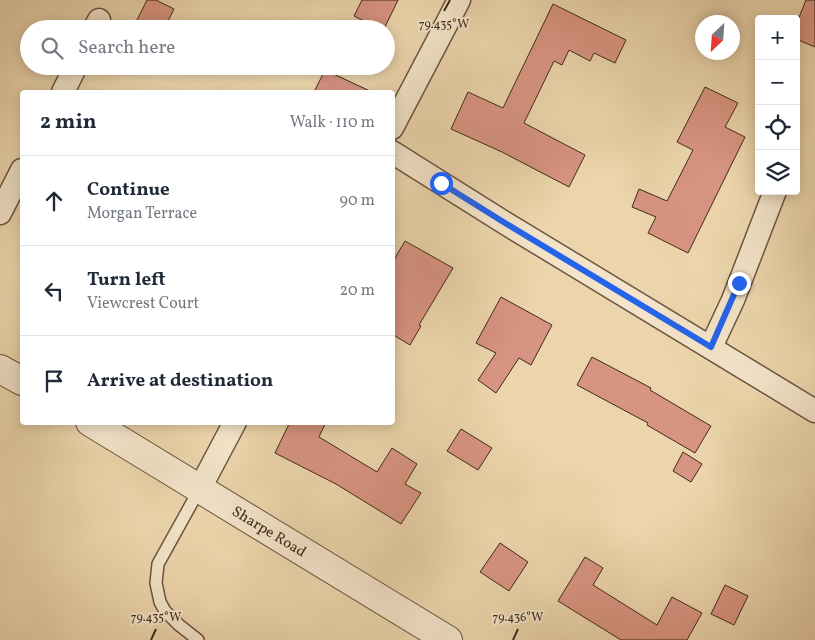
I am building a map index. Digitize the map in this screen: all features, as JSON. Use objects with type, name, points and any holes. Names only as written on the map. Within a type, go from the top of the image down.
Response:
[{"type":"street","points":[[395,122],[459,0]]},
{"type":"street","points":[[64,90],[72,75]]},
{"type":"street","points":[[395,154],[505,223],[815,411]]},
{"type":"street","points":[[0,213],[20,174]]},
{"type":"street","points":[[711,347],[733,300],[773,195]]},
{"type":"street","points":[[0,369],[20,380]]},
{"type":"street","name":"Sharpe Road","points":[[95,425],[448,640]]},
{"type":"street","points":[[199,490],[233,425]]},
{"type":"lane","points":[[198,640],[165,611],[160,602],[156,583],[158,564],[199,490]]},
{"type":"building","points":[[147,0],[156,0],[174,9],[168,20],[137,20]]},
{"type":"building","points":[[362,0],[398,0],[388,20],[362,20],[354,16]]},
{"type":"building","points":[[806,0],[815,0],[815,47],[800,41],[800,15]]},
{"type":"building","points":[[553,4],[626,40],[615,63],[594,53],[590,61],[569,50],[562,65],[554,61],[524,123],[585,155],[569,187],[502,152],[451,129],[468,92],[503,108]]},
{"type":"building","points":[[322,75],[336,75],[368,90],[315,90]]},
{"type":"building","points":[[705,87],[738,103],[725,127],[745,137],[688,253],[648,233],[656,217],[632,207],[639,189],[667,201],[693,150],[677,142]]},
{"type":"building","points":[[405,241],[453,268],[419,325],[421,326],[410,345],[395,336],[395,258]]},
{"type":"building","points":[[501,297],[552,325],[531,365],[519,358],[496,393],[478,380],[496,353],[476,343]]},
{"type":"building","points":[[592,357],[651,388],[650,390],[711,426],[695,453],[647,425],[648,423],[577,385]]},
{"type":"building","points":[[289,425],[325,425],[319,437],[377,472],[392,448],[417,464],[405,484],[421,493],[401,524],[336,484],[275,453]]},
{"type":"building","points":[[461,429],[492,448],[478,470],[447,451]]},
{"type":"building","points":[[683,452],[702,464],[691,482],[673,471]]},
{"type":"building","points":[[500,543],[528,562],[509,591],[480,572]]},
{"type":"building","points":[[585,557],[603,568],[593,585],[657,625],[672,597],[702,613],[687,640],[621,640],[558,601]]},
{"type":"building","points":[[725,585],[748,596],[734,625],[711,614]]},
{"type":"route","points":[[441,183],[711,347],[739,283]]}]
